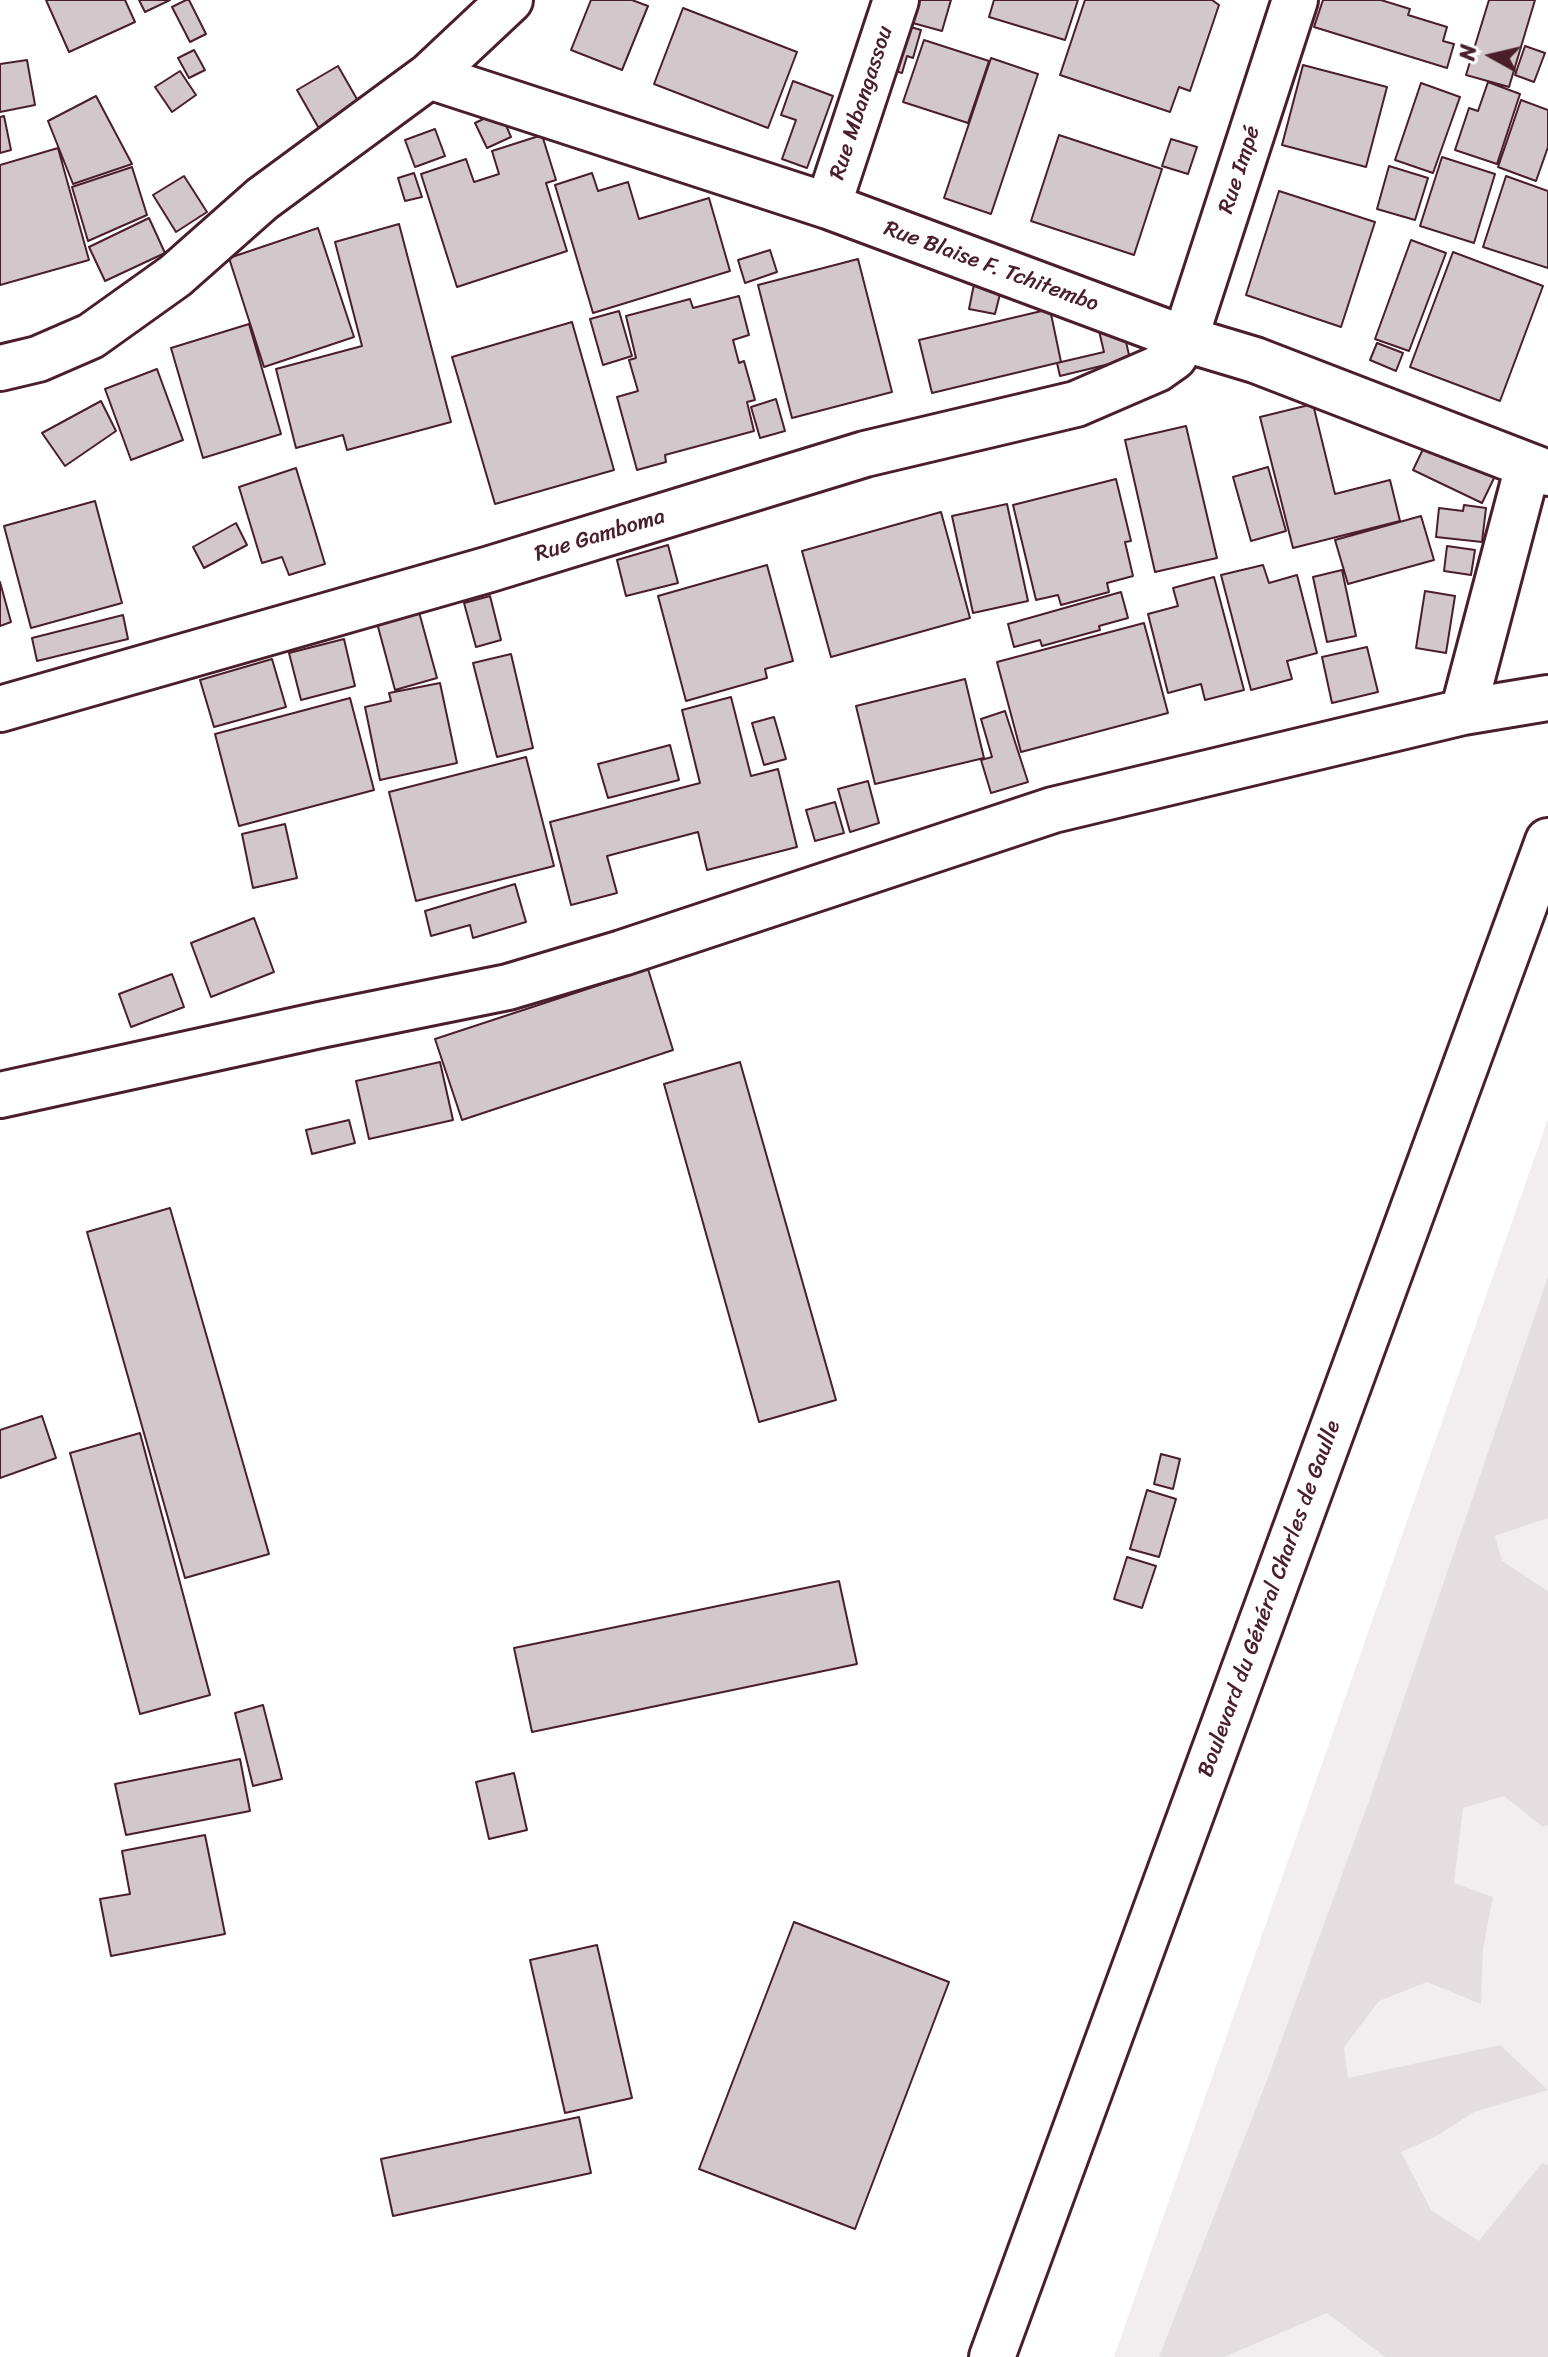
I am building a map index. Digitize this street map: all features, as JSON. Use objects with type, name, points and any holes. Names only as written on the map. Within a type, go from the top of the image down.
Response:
[{"type":"street","points":[[0,368],[38,359],[91,336],[175,276],[262,199],[429,76],[510,0]]},
{"type":"street","name":"Rue Mbangassou","points":[[828,206],[896,0]]},
{"type":"street","name":"Rue Impé","points":[[1185,339],[1295,0]]},
{"type":"street","name":"Rue Blaise F. Tchitembo","points":[[429,76],[828,206],[1185,339],[1255,360],[1538,470]]},
{"type":"street","name":"Rue Gamboma","points":[[0,709],[490,569],[865,454],[1076,404],[1157,369],[1174,357],[1185,339]]},
{"type":"street","points":[[1463,712],[1538,470]]},
{"type":"street","points":[[0,1095],[508,987],[622,953],[1053,810],[1463,712],[1548,698]]},
{"type":"street","name":"Boulevard du Général Charles de Gaulle","points":[[992,2357],[1548,841]]},
{"type":"shaded area","points":[[1548,1119],[1548,2357],[1114,2357]]},
{"type":"shaded area","points":[[1548,1277],[1548,1518],[1495,1536],[1502,1561],[1548,1591],[1548,1825],[1543,1827],[1504,1796],[1463,1808],[1454,1883],[1493,1897],[1483,1949],[1481,2004],[1427,1982],[1379,2001],[1344,2047],[1348,2078],[1500,2045],[1548,2090],[1474,2112],[1437,2136],[1401,2152],[1431,2210],[1479,2241],[1542,2163],[1548,2165],[1548,2357],[1385,2357],[1327,2313],[1224,2357],[1159,2357],[1267,2080],[1370,1798]]},
{"type":"building","points":[[46,0],[125,0],[135,22],[69,52]]},
{"type":"building","points":[[139,0],[170,0],[145,12]]},
{"type":"building","points":[[189,0],[206,34],[190,42],[172,7]]},
{"type":"building","points":[[591,0],[632,0],[648,6],[622,70],[571,50]]},
{"type":"building","points":[[916,0],[951,0],[942,31],[909,22]]},
{"type":"building","points":[[994,0],[1078,0],[1065,40],[989,17]]},
{"type":"building","points":[[1085,0],[1212,0],[1219,5],[1190,91],[1179,87],[1170,112],[1060,75]]},
{"type":"building","points":[[1323,0],[1381,0],[1410,9],[1408,15],[1447,27],[1443,41],[1454,44],[1447,68],[1314,27]]},
{"type":"building","points":[[1489,0],[1535,0],[1509,87],[1466,75]]},
{"type":"building","points":[[683,8],[797,52],[768,128],[654,84]]},
{"type":"building","points":[[897,23],[921,30],[913,58],[907,56],[902,73],[885,68]]},
{"type":"building","points":[[924,40],[989,61],[968,123],[903,102]]},
{"type":"building","points":[[1525,46],[1545,53],[1534,82],[1515,75]]},
{"type":"building","points":[[194,50],[205,70],[189,78],[178,58]]},
{"type":"building","points":[[991,58],[1038,74],[991,214],[944,198]]},
{"type":"building","points":[[27,60],[35,105],[0,112],[0,64]]},
{"type":"building","points":[[1303,65],[1387,87],[1366,167],[1282,145]]},
{"type":"building","points":[[338,66],[362,108],[321,132],[297,90]]},
{"type":"building","points":[[180,71],[196,95],[172,112],[155,87]]},
{"type":"building","points":[[793,81],[833,96],[807,168],[782,159],[796,120],[781,115]]},
{"type":"building","points":[[1488,82],[1520,94],[1497,164],[1455,150],[1469,108],[1478,111]]},
{"type":"building","points":[[1421,83],[1460,97],[1433,173],[1395,160]]},
{"type":"building","points":[[96,96],[132,164],[73,184],[48,121]]},
{"type":"building","points":[[1521,100],[1548,110],[1548,147],[1536,181],[1498,167]]},
{"type":"building","points":[[500,111],[511,137],[487,148],[475,123]]},
{"type":"building","points":[[4,116],[11,150],[0,153],[0,117]]},
{"type":"building","points":[[435,129],[445,156],[415,167],[405,140]]},
{"type":"building","points":[[542,135],[556,180],[546,183],[567,251],[457,287],[421,174],[466,159],[474,182],[499,174],[492,151]]},
{"type":"building","points":[[1059,135],[1162,169],[1134,255],[1031,221]]},
{"type":"building","points":[[1171,139],[1197,147],[1188,174],[1162,166]]},
{"type":"building","points":[[58,148],[89,260],[0,285],[0,165]]},
{"type":"building","points":[[1442,157],[1495,174],[1474,243],[1420,226]]},
{"type":"building","points":[[1389,166],[1428,178],[1415,220],[1377,209]]},
{"type":"building","points":[[132,167],[147,215],[88,241],[72,187]]},
{"type":"building","points":[[414,173],[422,197],[405,201],[398,178]]},
{"type":"building","points":[[592,173],[598,191],[628,182],[639,219],[709,198],[730,271],[593,313],[555,185]]},
{"type":"building","points":[[184,176],[207,212],[176,232],[153,195]]},
{"type":"building","points":[[1506,176],[1548,191],[1548,268],[1483,247]]},
{"type":"building","points":[[1279,191],[1375,222],[1341,327],[1246,295]]},
{"type":"building","points":[[149,218],[165,253],[105,281],[89,247]]},
{"type":"building","points":[[399,224],[451,422],[347,450],[343,435],[296,448],[276,369],[362,346],[335,242]]},
{"type":"building","points":[[318,228],[354,337],[264,367],[229,258]]},
{"type":"building","points":[[1411,240],[1446,253],[1409,351],[1375,339]]},
{"type":"building","points":[[770,250],[777,272],[745,283],[738,260]]},
{"type":"building","points":[[1453,252],[1543,286],[1500,401],[1410,367]]},
{"type":"building","points":[[858,259],[892,392],[792,418],[758,285]]},
{"type":"building","points":[[974,284],[1001,290],[995,314],[969,309]]},
{"type":"building","points":[[739,296],[749,335],[733,340],[739,363],[744,361],[755,400],[747,402],[754,431],[665,455],[666,462],[637,470],[617,397],[638,391],[629,360],[636,358],[626,316],[690,299],[693,308]]},
{"type":"building","points":[[1050,309],[1061,362],[932,393],[919,340]]},
{"type":"building","points":[[619,311],[632,356],[603,365],[590,319]]},
{"type":"building","points":[[572,322],[614,470],[495,504],[452,357]]},
{"type":"building","points":[[249,324],[281,434],[203,458],[171,348]]},
{"type":"building","points":[[1122,325],[1130,359],[1060,376],[1057,363],[1104,352],[1099,331]]},
{"type":"building","points":[[1377,343],[1403,353],[1396,371],[1370,360]]},
{"type":"building","points":[[157,369],[183,440],[131,460],[105,389]]},
{"type":"building","points":[[776,399],[785,431],[760,438],[751,407]]},
{"type":"building","points":[[101,401],[116,431],[65,466],[42,433]]},
{"type":"building","points":[[1313,404],[1335,494],[1390,480],[1400,521],[1293,548],[1260,417]]},
{"type":"building","points":[[1186,426],[1217,558],[1155,572],[1125,440]]},
{"type":"building","points":[[1427,441],[1496,474],[1482,503],[1413,470]]},
{"type":"building","points":[[1268,467],[1286,531],[1251,541],[1233,477]]},
{"type":"building","points":[[296,468],[325,564],[289,575],[282,557],[262,563],[239,487]]},
{"type":"building","points":[[1116,479],[1131,541],[1125,542],[1133,576],[1107,583],[1109,592],[1061,605],[1058,595],[1036,600],[1013,505]]},
{"type":"building","points":[[95,501],[122,603],[31,628],[4,526]]},
{"type":"building","points":[[1007,504],[1028,601],[973,613],[952,516]]},
{"type":"building","points":[[1464,505],[1486,508],[1482,542],[1436,537],[1439,508],[1463,511]]},
{"type":"building","points":[[941,512],[970,618],[831,657],[802,551]]},
{"type":"building","points":[[1421,516],[1434,560],[1348,584],[1335,540]]},
{"type":"building","points":[[236,523],[247,545],[204,568],[193,547]]},
{"type":"building","points":[[668,545],[678,583],[626,596],[617,560]]},
{"type":"building","points":[[1447,546],[1475,550],[1471,575],[1444,571]]},
{"type":"building","points":[[767,565],[793,661],[765,669],[767,678],[686,701],[658,596]]},
{"type":"building","points":[[1263,565],[1269,583],[1297,575],[1317,653],[1287,661],[1292,679],[1251,690],[1221,575]]},
{"type":"building","points":[[1342,570],[1356,636],[1327,642],[1313,577]]},
{"type":"building","points":[[1214,577],[1244,690],[1205,700],[1201,684],[1168,693],[1148,614],[1178,606],[1173,588]]},
{"type":"building","points":[[0,582],[11,622],[0,626]]},
{"type":"building","points":[[1425,591],[1455,596],[1446,653],[1416,648]]},
{"type":"building","points":[[1121,592],[1128,618],[1099,626],[1100,630],[1042,646],[1040,640],[1014,647],[1008,624]]},
{"type":"building","points":[[490,596],[501,640],[476,647],[464,603]]},
{"type":"building","points":[[419,612],[437,678],[395,690],[377,623]]},
{"type":"building","points":[[123,615],[128,639],[37,661],[32,638]]},
{"type":"building","points":[[1144,623],[1168,713],[1021,752],[997,662]]},
{"type":"building","points":[[344,639],[355,686],[301,700],[289,653]]},
{"type":"building","points":[[1367,647],[1378,692],[1332,703],[1322,657]]},
{"type":"building","points":[[511,654],[533,748],[497,757],[473,663]]},
{"type":"building","points":[[272,659],[286,707],[214,727],[200,680]]},
{"type":"building","points":[[965,679],[984,758],[875,784],[856,706]]},
{"type":"building","points":[[440,683],[457,763],[380,780],[365,707],[391,701],[389,693]]},
{"type":"building","points":[[731,697],[751,776],[778,769],[797,847],[707,870],[698,832],[607,856],[617,893],[571,905],[550,822],[700,783],[682,710]]},
{"type":"building","points":[[350,698],[374,790],[239,826],[215,734]]},
{"type":"building","points":[[1005,711],[1028,782],[991,793],[981,760],[992,757],[981,719]]},
{"type":"building","points":[[774,717],[786,759],[764,765],[752,723]]},
{"type":"building","points":[[670,745],[679,780],[608,798],[598,764]]},
{"type":"building","points":[[526,757],[554,866],[416,901],[389,792]]},
{"type":"building","points":[[868,781],[879,823],[850,832],[838,789]]},
{"type":"building","points":[[835,802],[844,833],[815,841],[806,810]]},
{"type":"building","points":[[285,824],[297,878],[253,888],[242,834]]},
{"type":"building","points":[[515,884],[526,922],[473,938],[470,925],[431,936],[425,911]]},
{"type":"building","points":[[254,918],[274,972],[211,997],[191,943]]},
{"type":"building","points":[[648,969],[673,1050],[462,1120],[435,1039]]},
{"type":"building","points":[[172,974],[184,1007],[131,1027],[119,994]]},
{"type":"building","points":[[440,1062],[453,1120],[369,1139],[356,1081]]},
{"type":"building","points":[[740,1062],[836,1400],[759,1422],[664,1084]]},
{"type":"building","points":[[349,1120],[355,1143],[312,1154],[306,1130]]},
{"type":"building","points":[[170,1208],[269,1554],[185,1578],[87,1232]]},
{"type":"building","points":[[42,1416],[56,1458],[0,1478],[0,1430]]},
{"type":"building","points":[[140,1433],[210,1695],[140,1714],[70,1453]]},
{"type":"building","points":[[1161,1454],[1180,1459],[1173,1489],[1154,1484]]},
{"type":"building","points":[[1147,1490],[1176,1499],[1159,1557],[1130,1549]]},
{"type":"building","points":[[1127,1557],[1156,1566],[1142,1608],[1114,1599]]},
{"type":"building","points":[[839,1581],[857,1664],[532,1732],[514,1648]]},
{"type":"building","points":[[263,1705],[282,1779],[253,1786],[235,1713]]},
{"type":"building","points":[[240,1759],[250,1811],[126,1835],[115,1784]]},
{"type":"building","points":[[514,1773],[527,1830],[489,1839],[476,1782]]},
{"type":"building","points":[[205,1835],[225,1934],[111,1956],[100,1899],[130,1894],[122,1851]]},
{"type":"building","points":[[794,1922],[949,1982],[855,2229],[699,2169]]},
{"type":"building","points":[[597,1945],[632,2098],[565,2113],[530,1960]]},
{"type":"building","points":[[579,2117],[591,2173],[393,2216],[381,2159]]}]
